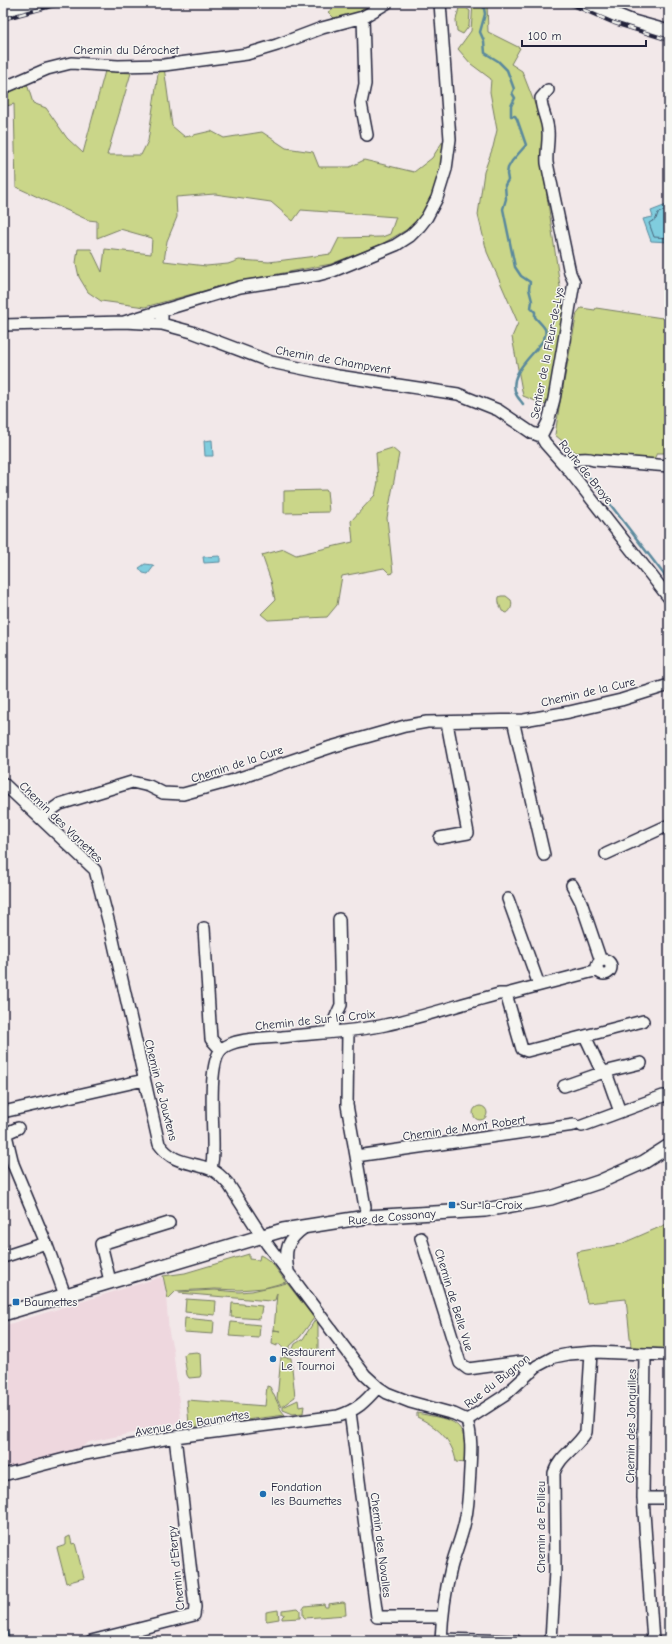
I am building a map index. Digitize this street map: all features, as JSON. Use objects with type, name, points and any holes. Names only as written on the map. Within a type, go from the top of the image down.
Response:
[{"type":"main road","points":[[3,12],[35,3]]},
{"type":"main road","points":[[586,3],[633,22],[669,32]]},
{"type":"main road","name":"Rue de Cossonay","points":[[3,1314],[283,1230],[366,1217],[485,1210],[551,1198],[599,1182],[644,1162],[669,1146]]},
{"type":"street","name":"Chemin du Dérochet","points":[[3,88],[48,69],[71,63],[118,66],[164,66],[247,54],[277,45],[322,28],[363,17],[387,3]]},
{"type":"street","name":"Chemin de Champvent","points":[[124,322],[240,287],[318,275],[333,271],[396,245],[410,236],[420,226],[427,217],[437,198],[447,162],[450,139],[440,3]]},
{"type":"street","points":[[363,17],[365,84],[361,103],[367,135]]},
{"type":"street","name":"Sentier de la Fleur-de-Lys","points":[[541,436],[548,422],[554,399],[574,282],[570,273],[547,158],[548,131],[541,105],[541,98],[548,90]]},
{"type":"street","points":[[162,311],[162,324]]},
{"type":"street","name":"Chemin de Champvent","points":[[3,325],[124,322],[162,324],[192,332],[271,362],[338,376],[458,394]]},
{"type":"street","name":"Route de Broye","points":[[458,394],[498,410],[532,433],[541,436],[545,443],[561,461],[669,598]]},
{"type":"street","points":[[561,461],[572,461],[584,458],[669,466]]},
{"type":"street","points":[[573,476],[575,471],[580,466],[594,460]]},
{"type":"street","name":"Chemin de la Cure","points":[[40,818],[60,804],[119,784],[132,782],[149,786],[163,793],[184,794],[234,780],[331,747],[404,726],[427,722],[524,720],[569,712],[621,700],[669,685]]},
{"type":"street","points":[[513,720],[544,855]]},
{"type":"street","points":[[440,838],[468,833],[447,722]]},
{"type":"street","name":"Chemin des Vignettes","points":[[3,783],[95,870],[110,928]]},
{"type":"street","points":[[606,854],[669,825]]},
{"type":"street","name":"Chemin de Sur la Croix","points":[[221,1050],[228,1044],[235,1042],[348,1031],[385,1025],[499,994],[506,994],[539,985],[599,965],[581,902],[572,885]]},
{"type":"street","points":[[508,899],[539,985]]},
{"type":"street","points":[[329,1032],[341,1005],[339,919]]},
{"type":"street","name":"Chemin de Jouxtens","points":[[110,928],[159,1144],[172,1158],[211,1170],[230,1185],[262,1237],[349,1356],[365,1375],[378,1387],[397,1397],[454,1414],[467,1420]]},
{"type":"street","points":[[204,928],[211,1039],[221,1050],[214,1063],[213,1153],[211,1170]]},
{"type":"street","points":[[506,994],[522,1049],[527,1051],[643,1021]]},
{"type":"street","points":[[348,1031],[347,1105],[365,1207]]},
{"type":"street","points":[[584,1036],[604,1072],[620,1112],[663,1096]]},
{"type":"street","points":[[564,1086],[604,1072],[641,1063]]},
{"type":"street","points":[[3,1112],[144,1080]]},
{"type":"street","name":"Chemin de Mont Robert","points":[[356,1156],[578,1125],[620,1112]]},
{"type":"street","points":[[18,1128],[8,1133],[6,1137],[15,1170],[46,1243],[64,1295]]},
{"type":"street","points":[[110,1281],[101,1244],[169,1223]]},
{"type":"street","name":"Chemin de Jouxtens","points":[[289,1274],[286,1256],[287,1248],[293,1236],[305,1227]]},
{"type":"street","name":"Chemin de Belle Vue","points":[[421,1238],[460,1364],[468,1369],[521,1362],[531,1372]]},
{"type":"street","points":[[3,1257],[46,1243]]},
{"type":"street","name":"Rue du Bugnon","points":[[441,1640],[442,1618],[451,1567],[464,1526],[468,1505],[472,1444],[471,1433],[467,1420],[504,1396],[537,1366],[554,1357],[569,1354],[591,1353],[669,1355]]},
{"type":"street","name":"Chemin de Follieu","points":[[551,1641],[554,1571],[554,1472],[557,1464],[580,1442],[586,1432],[591,1353]]},
{"type":"street","name":"Chemin des Jonquilles","points":[[645,1354],[643,1498],[653,1641]]},
{"type":"street","name":"Avenue des Baumettes","points":[[3,1475],[80,1455],[175,1437],[327,1418],[350,1412],[360,1407],[378,1387]]},
{"type":"street","name":"Chemin des Novalles","points":[[350,1412],[377,1617],[442,1618]]},
{"type":"street","name":"Chemin d'Eterpy","points":[[92,1641],[188,1618],[194,1615],[195,1607],[175,1437]]},
{"type":"street","name":"Chemin des Jonquilles","points":[[643,1498],[669,1498]]},
{"type":"street","points":[[441,1640],[516,1641]]},
{"type":"shaded area","points":[[161,1277],[164,1282],[166,1296],[169,1333],[173,1349],[181,1419],[177,1424],[89,1442],[79,1449],[3,1470],[3,1326]]},
{"type":"green space","points":[[341,3],[378,3],[368,10],[336,20],[328,12]]},
{"type":"green space","points":[[473,3],[487,3],[488,32],[520,48],[511,64],[522,71],[545,130],[541,154],[564,314],[548,406],[523,396],[512,337],[518,323],[487,252],[478,215],[484,172],[493,147],[497,130],[490,92],[491,79],[471,64],[458,49],[471,31]]},
{"type":"green space","points":[[459,8],[466,8],[470,11],[469,26],[463,34],[457,31],[456,20]]},
{"type":"green space","points":[[159,67],[164,67],[172,126],[185,137],[211,131],[224,138],[262,132],[286,148],[313,152],[319,167],[350,167],[364,160],[414,172],[432,158],[443,141],[444,166],[435,196],[424,214],[406,230],[382,244],[331,264],[236,282],[145,307],[101,301],[88,292],[79,277],[76,263],[78,249],[91,249],[102,272],[105,249],[151,254],[152,238],[120,229],[97,238],[97,221],[88,220],[16,187],[14,104],[3,107],[3,91],[27,84],[33,103],[46,108],[67,138],[83,153],[105,71],[131,73],[107,155],[141,155],[148,141]],"holes":[[[215,194],[271,202],[293,221],[301,210],[396,217],[390,234],[382,237],[339,238],[331,254],[269,262],[239,260],[228,264],[206,266],[164,261],[167,241],[177,217],[176,197]]]},
{"type":"green space","points":[[581,308],[595,310],[596,308],[669,319],[669,453],[657,453],[654,459],[578,454],[555,435],[577,313]]},
{"type":"green space","points":[[392,448],[399,454],[387,518],[393,573],[390,574],[384,568],[342,576],[337,605],[327,617],[268,620],[261,614],[275,600],[271,581],[262,555],[284,549],[296,555],[353,542],[351,521],[375,495],[378,482],[376,453]]},
{"type":"green space","points":[[327,490],[329,512],[284,513],[284,491]]},
{"type":"green space","points":[[506,596],[511,600],[512,603],[510,611],[507,613],[502,611],[500,606],[499,597]]},
{"type":"green space","points":[[477,1106],[483,1106],[487,1110],[487,1116],[483,1120],[477,1120],[473,1116],[473,1110]]},
{"type":"green space","points":[[669,1223],[669,1349],[631,1347],[626,1299],[587,1303],[576,1252],[621,1244]]},
{"type":"green space","points":[[249,1254],[249,1259],[259,1260],[260,1255],[268,1260],[286,1282],[264,1288],[176,1291],[168,1299],[163,1276],[185,1273]]},
{"type":"green space","points":[[287,1283],[314,1318],[300,1337],[290,1346],[290,1353],[288,1355],[282,1355],[283,1348],[280,1344],[277,1344],[277,1346],[272,1344],[273,1330],[281,1331],[274,1330],[277,1293],[275,1300],[270,1301],[179,1293],[215,1290],[239,1292],[252,1291]]},
{"type":"green space","points":[[186,1299],[216,1301],[215,1315],[185,1312]]},
{"type":"green space","points":[[232,1303],[262,1306],[260,1319],[231,1317]]},
{"type":"green space","points":[[185,1318],[214,1321],[213,1334],[184,1332]]},
{"type":"green space","points":[[315,1320],[318,1323],[318,1354],[316,1354],[313,1349],[292,1351],[295,1344],[303,1339]]},
{"type":"green space","points":[[231,1322],[260,1325],[259,1338],[229,1336]]},
{"type":"green space","points":[[186,1353],[200,1353],[201,1374],[200,1377],[189,1378],[187,1375],[184,1355]]},
{"type":"green space","points":[[281,1357],[291,1358],[295,1397],[281,1407],[277,1399]]},
{"type":"green space","points":[[267,1386],[270,1387],[285,1415],[191,1427],[189,1425],[187,1400],[265,1406]]},
{"type":"green space","points":[[298,1400],[299,1407],[304,1406],[303,1413],[293,1414],[283,1410],[283,1407]]},
{"type":"green space","points":[[417,1413],[441,1418],[456,1424],[461,1430],[464,1438],[465,1463],[456,1462],[447,1440],[437,1429],[417,1417]]},
{"type":"green space","points":[[70,1536],[72,1544],[75,1543],[84,1578],[66,1583],[57,1548],[66,1545],[66,1538]]},
{"type":"green space","points":[[345,1603],[346,1615],[305,1618],[303,1616],[303,1609],[305,1606],[324,1604],[325,1607],[328,1607],[328,1604]]},
{"type":"green space","points":[[298,1608],[300,1610],[300,1618],[282,1619],[284,1614],[282,1614],[282,1610]]},
{"type":"green space","points":[[278,1610],[279,1619],[266,1620],[266,1612]]},
{"type":"water","points":[[669,204],[669,242],[651,241],[643,219],[653,217],[651,211]]},
{"type":"water","points":[[212,440],[213,456],[205,456],[204,441]]},
{"type":"water","points":[[220,556],[220,562],[204,563],[203,557]]},
{"type":"water","points":[[145,564],[154,566],[148,574],[143,573],[139,568]]},
{"type":"waterway","points":[[483,3],[485,14],[480,32],[484,41],[485,53],[498,61],[507,70],[514,89],[512,93],[515,98],[511,106],[511,116],[515,116],[517,119],[526,145],[508,168],[508,180],[505,185],[506,199],[503,209],[515,267],[521,276],[530,282],[529,289],[532,301],[531,308],[535,312],[535,317],[545,329],[545,336],[522,366],[514,384],[516,394],[523,404]]},
{"type":"waterway","points":[[590,478],[669,581]]},
{"type":"waterway","points":[[3,1625],[6,1628],[9,1641]]},
{"type":"railway","points":[[3,19],[63,3]]},
{"type":"railway","points":[[568,3],[614,23],[669,40]]},
{"type":"place","name":"Sur-la-Croix","points":[[452,1205]]},
{"type":"place","name":"Baumettes","points":[[16,1302]]},
{"type":"place","name":"Restaurent Le Tournoi","points":[[273,1359]]},
{"type":"place","name":"Fondation les Baumettes","points":[[263,1494]]}]
